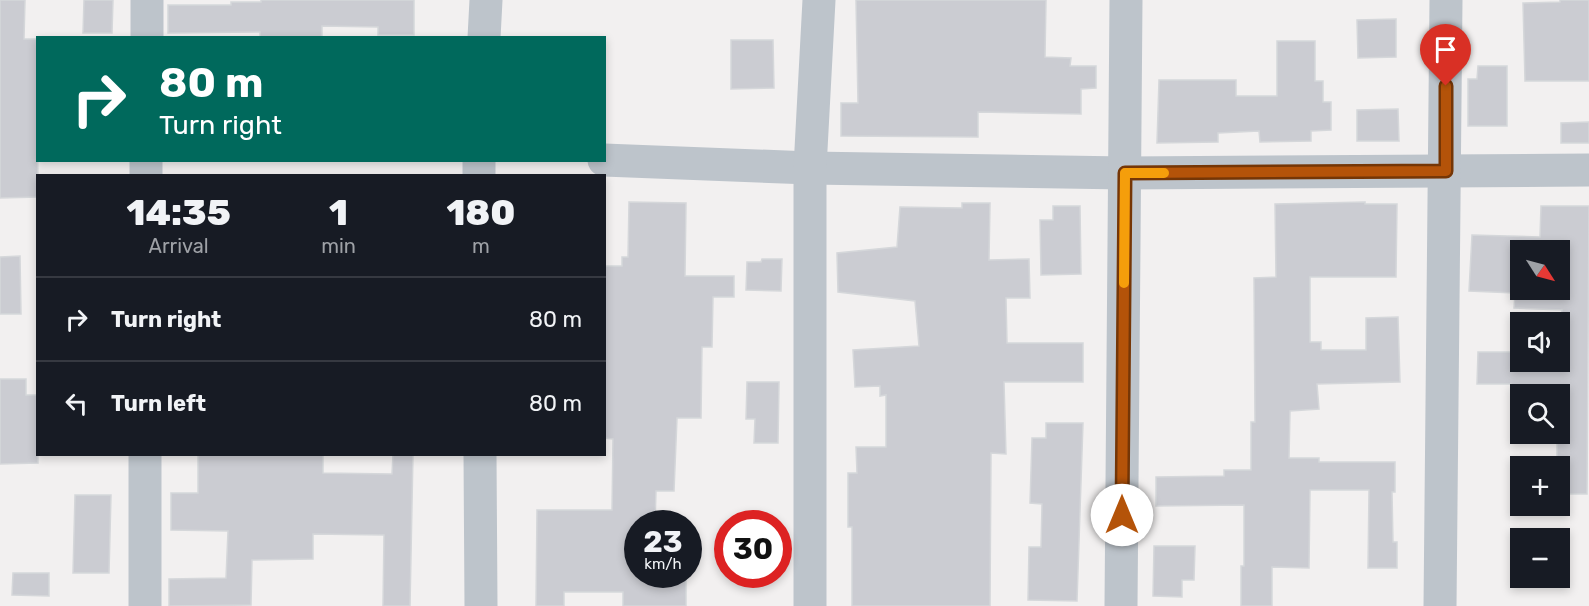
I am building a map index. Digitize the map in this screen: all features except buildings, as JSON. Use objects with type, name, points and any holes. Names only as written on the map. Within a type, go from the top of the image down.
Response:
[{"type":"street","points":[[147,0],[147,36]]},
{"type":"street","points":[[484,36],[486,0]]},
{"type":"street","points":[[810,606],[810,168],[819,0]]},
{"type":"street","points":[[1121,606],[1126,0]]},
{"type":"street","points":[[1440,606],[1446,0]]},
{"type":"street","points":[[606,160],[810,168],[1125,173],[1589,170]]},
{"type":"street","points":[[144,606],[145,456]]},
{"type":"street","points":[[480,456],[481,606]]},
{"type":"slow traffic","points":[[1124,283],[1125,173],[1164,173]]},
{"type":"route","points":[[1122,515],[1125,173],[1446,171],[1446,86]]}]
